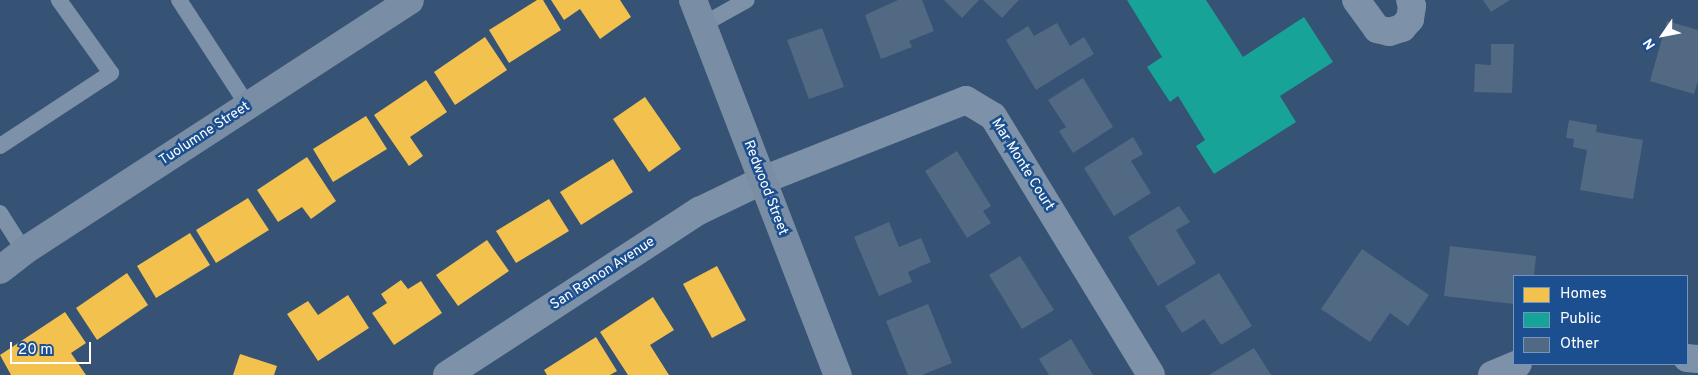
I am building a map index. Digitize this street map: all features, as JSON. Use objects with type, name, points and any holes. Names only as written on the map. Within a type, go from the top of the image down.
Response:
[{"type":"main road","name":"Tuolumne Street","points":[[0,270],[24,251],[410,0]]},
{"type":"main road","name":"Redwood Street","points":[[693,0],[838,375]]},
{"type":"street","points":[[1356,0],[1377,29],[1390,32],[1402,28],[1410,19],[1410,0]]},
{"type":"street","name":"Mar Monte Court","points":[[763,180],[966,100],[994,116],[1151,375]]},
{"type":"street","name":"San Ramon Avenue","points":[[447,375],[699,211],[763,180]]},
{"type":"street","points":[[1492,375],[1516,365]]},
{"type":"lane","points":[[0,146],[112,73],[59,0]]},
{"type":"lane","points":[[179,0],[248,106]]},
{"type":"lane","points":[[702,26],[747,0]]},
{"type":"lane","points":[[0,214],[24,251]]},
{"type":"building: Homes","points":[[537,0],[543,0],[561,30],[509,63],[489,30]]},
{"type":"building: Homes","points":[[551,0],[620,0],[631,17],[600,39],[580,9],[564,20]]},
{"type":"building: Homes","points":[[485,37],[507,70],[455,105],[434,72]]},
{"type":"building: Homes","points":[[426,80],[447,112],[410,137],[423,156],[409,166],[374,115]]},
{"type":"building: Homes","points":[[645,97],[681,149],[649,172],[613,119]]},
{"type":"building: Homes","points":[[366,116],[387,149],[333,182],[313,149]]},
{"type":"building: Homes","points":[[307,157],[336,201],[311,219],[302,207],[278,222],[257,190]]},
{"type":"building: Homes","points":[[613,159],[633,192],[581,225],[560,192]]},
{"type":"building: Homes","points":[[248,198],[269,230],[216,263],[196,230]]},
{"type":"building: Homes","points":[[549,199],[569,231],[516,263],[496,231]]},
{"type":"building: Homes","points":[[190,233],[210,265],[156,298],[137,266]]},
{"type":"building: Homes","points":[[487,240],[509,271],[458,306],[436,275]]},
{"type":"building: Homes","points":[[717,266],[746,320],[712,338],[683,284]]},
{"type":"building: Homes","points":[[127,273],[148,305],[97,340],[76,308]]},
{"type":"building: Homes","points":[[401,280],[408,289],[421,281],[442,313],[394,345],[372,313],[387,303],[381,294]]},
{"type":"building: Homes","points":[[348,295],[369,328],[318,361],[287,314],[308,301],[318,315]]},
{"type":"building: Homes","points":[[653,297],[674,330],[650,345],[669,375],[628,375],[600,332]]},
{"type":"building: Homes","points":[[65,312],[86,343],[71,353],[86,375],[11,375],[0,355]]},
{"type":"building: Homes","points":[[596,337],[617,371],[610,375],[547,375],[544,370]]},
{"type":"building: Homes","points":[[240,354],[277,366],[274,375],[233,375]]},
{"type":"building: Public","points":[[1127,0],[1206,0],[1243,57],[1304,17],[1333,62],[1280,96],[1296,122],[1214,174],[1196,146],[1205,140],[1178,96],[1170,102],[1147,67],[1162,57]]},
{"type":"building: Other","points":[[898,0],[922,0],[934,31],[909,41],[912,47],[881,59],[865,15]]},
{"type":"building: Other","points":[[944,0],[979,0],[962,18]]},
{"type":"building: Other","points":[[983,0],[1019,0],[1002,18]]},
{"type":"building: Other","points":[[1483,0],[1510,0],[1491,12]]},
{"type":"building: Other","points":[[1667,21],[1698,30],[1698,81],[1694,94],[1650,81]]},
{"type":"building: Other","points":[[1057,23],[1070,46],[1084,37],[1094,54],[1036,90],[1006,40],[1028,26],[1034,36]]},
{"type":"building: Other","points":[[822,28],[844,87],[809,99],[787,40]]},
{"type":"building: Other","points":[[1491,44],[1514,44],[1512,93],[1474,92],[1475,64],[1491,65]]},
{"type":"building: Other","points":[[1083,78],[1113,127],[1073,153],[1059,131],[1066,127],[1048,100]]},
{"type":"building: Other","points":[[1569,120],[1597,125],[1596,132],[1643,140],[1633,199],[1580,190],[1587,150],[1573,147],[1574,139],[1566,138]]},
{"type":"building: Other","points":[[1133,137],[1143,154],[1131,161],[1151,193],[1114,216],[1084,168]]},
{"type":"building: Other","points":[[957,151],[991,206],[983,211],[991,223],[967,238],[925,171]]},
{"type":"building: Other","points":[[1179,206],[1190,222],[1176,230],[1196,263],[1158,286],[1128,237]]},
{"type":"building: Other","points":[[889,222],[899,247],[921,238],[931,262],[908,272],[912,282],[879,296],[854,237]]},
{"type":"building: Other","points":[[1450,246],[1536,256],[1534,275],[1513,275],[1513,304],[1444,296]]},
{"type":"building: Other","points":[[1362,249],[1429,295],[1408,326],[1390,313],[1370,342],[1321,309]]},
{"type":"building: Other","points":[[1020,256],[1054,310],[1022,329],[989,275]]},
{"type":"building: Other","points":[[1219,273],[1252,326],[1221,345],[1204,319],[1182,333],[1165,306]]},
{"type":"building: Other","points":[[928,304],[952,363],[922,375],[908,375],[886,321]]},
{"type":"building: Other","points":[[1071,339],[1093,375],[1049,375],[1039,359]]},
{"type":"building: Other","points":[[1254,348],[1271,375],[1209,375]]}]
